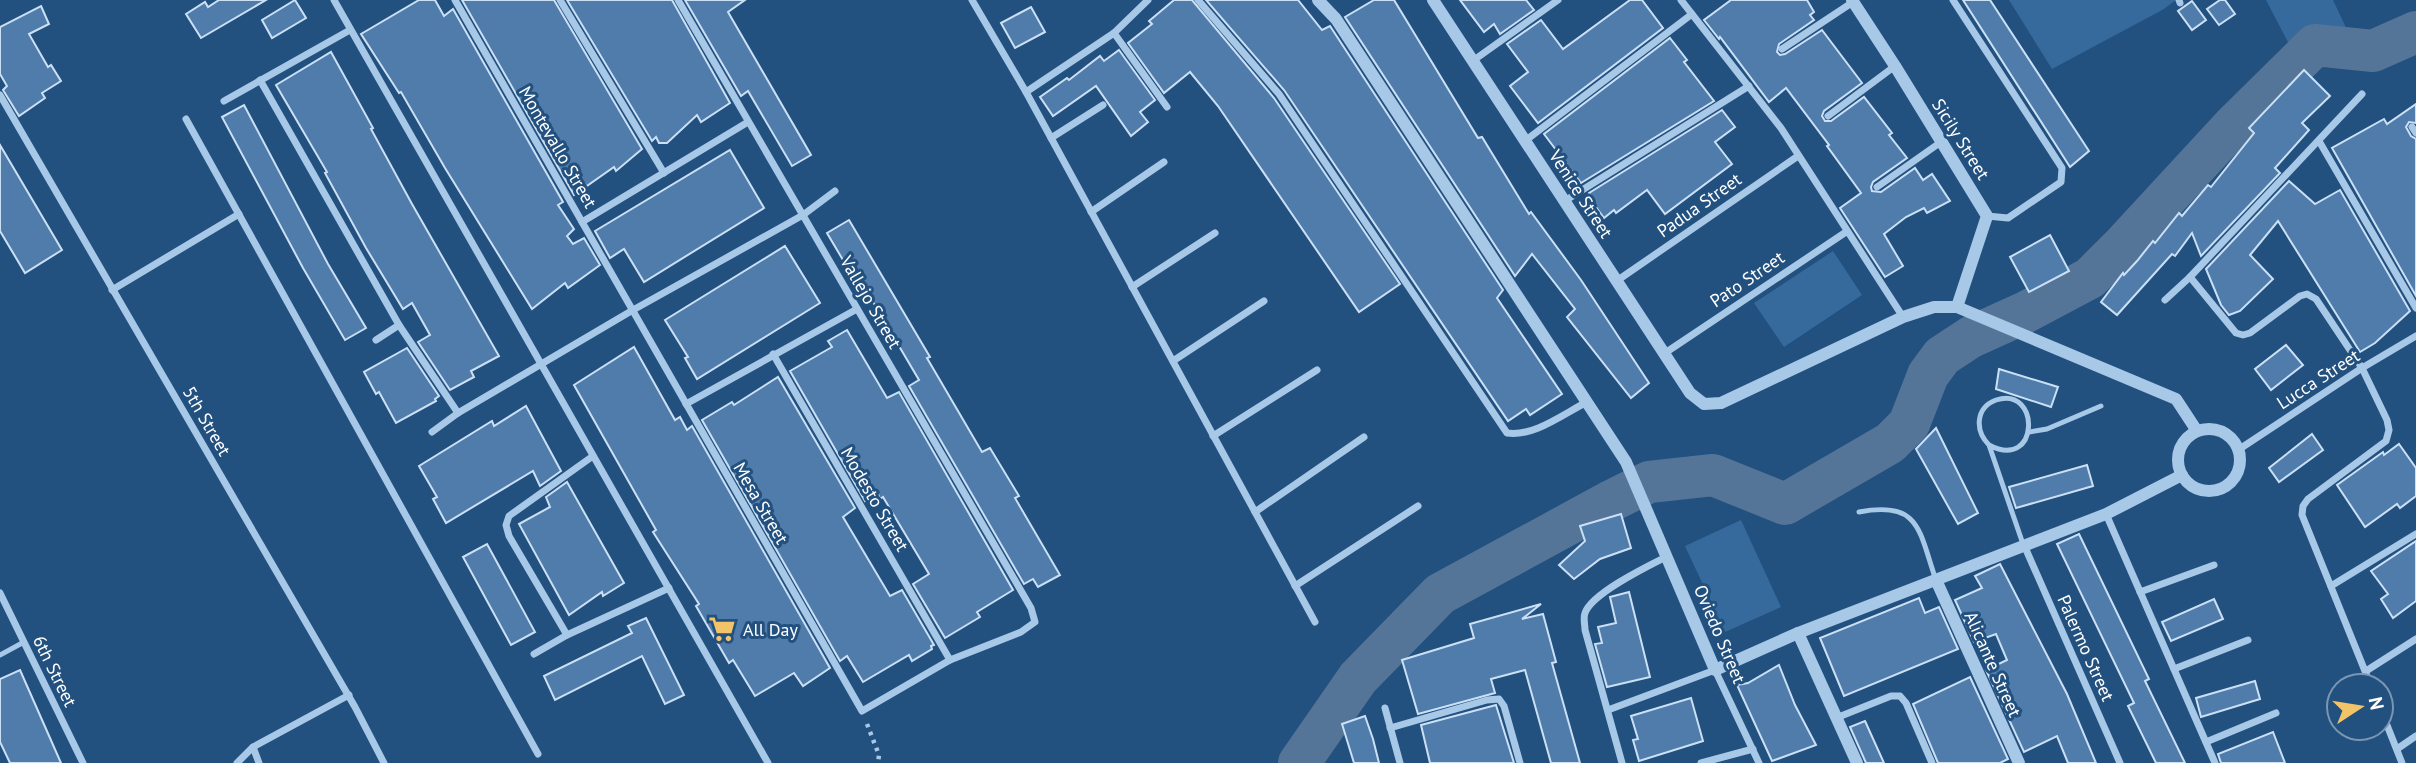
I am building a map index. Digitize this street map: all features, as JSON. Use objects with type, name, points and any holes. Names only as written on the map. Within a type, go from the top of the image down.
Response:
[{"type":"street","points":[[334,0],[768,763]]},
{"type":"street","name":"Montevallo Street","points":[[455,0],[633,310]]},
{"type":"street","points":[[560,0],[664,173]]},
{"type":"street","name":"Vallejo Street","points":[[678,0],[1031,608],[1035,622],[1021,632],[950,660]]},
{"type":"street","points":[[972,0],[1026,92],[1315,622]]},
{"type":"street","points":[[1026,92],[1114,33],[1148,0]]},
{"type":"street","points":[[1198,0],[1279,94],[1507,433],[1518,435],[1530,432],[1587,402]]},
{"type":"street","name":"Oviedo Street","points":[[1318,0],[1336,19],[1626,462],[1715,670],[1759,763]]},
{"type":"street","name":"Venice Street","points":[[1433,0],[1690,393],[1704,404],[1721,403],[1903,317]]},
{"type":"street","points":[[1474,60],[1558,0]]},
{"type":"street","points":[[1681,0],[1781,128],[1903,317],[1934,307],[1957,307],[2176,399],[2197,431]]},
{"type":"street","points":[[1953,0],[2062,168],[2063,175],[2062,182],[2008,218],[1987,216],[1957,307]]},
{"type":"street","points":[[1782,49],[1852,1]]},
{"type":"street","name":"Sicily Street","points":[[1852,1],[1987,216]]},
{"type":"street","points":[[1525,141],[1692,15]]},
{"type":"street","points":[[224,101],[350,30]]},
{"type":"street","points":[[1114,33],[1167,107]]},
{"type":"street","points":[[1828,116],[1895,66]]},
{"type":"street","points":[[260,80],[400,325],[458,413]]},
{"type":"street","points":[[1563,202],[1749,86]]},
{"type":"street","points":[[2165,300],[2190,277],[2362,94]]},
{"type":"street","name":"5th Street","points":[[0,95],[349,695],[384,763]]},
{"type":"street","points":[[1051,138],[1103,105]]},
{"type":"street","points":[[186,119],[538,754]]},
{"type":"street","points":[[582,222],[748,122]]},
{"type":"street","points":[[2319,141],[2416,307]]},
{"type":"street","points":[[1877,187],[1941,142]]},
{"type":"street","name":"Padua Street","points":[[1618,280],[1798,156]]},
{"type":"street","points":[[1091,212],[1164,162]]},
{"type":"street","points":[[432,432],[458,413],[633,310],[803,215],[835,191]]},
{"type":"street","points":[[112,290],[239,214]]},
{"type":"street","name":"Pato Street","points":[[1665,353],[1846,232]]},
{"type":"street","points":[[1132,287],[1215,233]]},
{"type":"street","points":[[2190,277],[2236,333],[2242,335],[2300,296],[2308,294],[2316,299],[2362,368],[2387,420],[2389,430],[2386,441],[2308,499],[2302,514],[2366,671],[2416,639]]},
{"type":"street","points":[[1173,361],[1264,301]]},
{"type":"street","points":[[687,404],[857,309]]},
{"type":"street","name":"Mesa Street","points":[[633,310],[862,711]]},
{"type":"street","points":[[376,340],[400,325]]},
{"type":"street","name":"Lucca Street","points":[[2238,450],[2362,368],[2416,336]]},
{"type":"street","name":"Modesto Street","points":[[773,354],[950,660]]},
{"type":"street","points":[[1213,436],[1317,370]]},
{"type":"street","points":[[2217,430],[2234,441],[2238,450],[2238,470],[2233,479],[2217,490],[2197,488],[2182,475],[2178,454],[2182,445],[2197,431],[2217,430]]},
{"type":"street","points":[[1255,512],[1364,437]]},
{"type":"street","points":[[567,635],[509,536],[506,525],[509,516],[593,456]]},
{"type":"street","points":[[1608,710],[2106,514],[2182,475]]},
{"type":"street","points":[[1295,586],[1418,506]]},
{"type":"street","points":[[2106,514],[2215,763]]},
{"type":"street","points":[[2331,586],[2416,534]]},
{"type":"street","name":"Palermo Street","points":[[2024,545],[2120,763]]},
{"type":"street","points":[[1622,763],[1585,630],[1584,615],[1591,603],[1629,576],[1668,556]]},
{"type":"street","points":[[2140,592],[2214,565]]},
{"type":"street","name":"Alicante Street","points":[[1936,580],[2019,763]]},
{"type":"street","points":[[534,654],[567,635],[669,588]]},
{"type":"street","name":"6th Street","points":[[0,593],[82,763]]},
{"type":"street","points":[[1798,633],[1857,763]]},
{"type":"street","points":[[2174,669],[2248,640]]},
{"type":"street","points":[[862,711],[950,660]]},
{"type":"street","points":[[237,763],[253,747],[349,695]]},
{"type":"street","points":[[1836,718],[1891,696],[1900,696],[1932,763]]},
{"type":"street","points":[[1390,728],[1487,700],[1499,699],[1504,706],[1520,763]]},
{"type":"street","points":[[1385,708],[1400,763]]},
{"type":"street","points":[[2206,742],[2276,713]]},
{"type":"street","points":[[2397,749],[2416,736]]},
{"type":"street","points":[[2394,742],[2402,763]]},
{"type":"street","points":[[253,747],[259,763]]},
{"type":"street","points":[[1701,763],[1753,749]]},
{"type":"lane","points":[[1989,445],[1998,450],[2008,450],[2024,441],[2030,422],[2023,407],[2009,399],[1992,402],[1981,414],[1979,431],[1989,445],[2024,545]]},
{"type":"lane","points":[[2029,432],[2047,429],[2101,406]]},
{"type":"lane","points":[[1859,512],[1881,508],[1898,511],[1910,517],[1918,528],[1936,580]]},
{"type":"lane","points":[[0,654],[24,642]]},
{"type":"path","points":[[862,711],[879,755],[877,763]]},
{"type":"shaded area","points":[[2009,0],[2176,0],[2052,69]]},
{"type":"shaded area","points":[[2266,0],[2333,0],[2348,32],[2292,50]]},
{"type":"shaded area","points":[[1833,251],[1862,295],[1784,347],[1754,303]]},
{"type":"shaded area","points":[[1741,520],[1781,607],[1725,632],[1685,546]]},
{"type":"building","points":[[219,0],[266,0],[201,38],[186,14],[205,2],[208,7]]},
{"type":"building","points":[[295,0],[306,18],[272,38],[262,20]]},
{"type":"building","points":[[419,0],[435,0],[444,16],[453,9],[563,202],[558,205],[574,229],[567,236],[573,244],[584,238],[600,265],[568,288],[565,283],[532,309],[401,92],[399,93],[361,34]]},
{"type":"building","points":[[462,0],[554,0],[642,149],[616,171],[614,167],[574,195]]},
{"type":"building","points":[[567,0],[672,0],[730,103],[701,122],[697,115],[667,143],[659,143],[656,137],[652,141]]},
{"type":"building","points":[[685,0],[745,0],[728,12],[811,155],[792,166],[748,91],[741,96]]},
{"type":"building","points":[[1174,0],[1192,0],[1274,98],[1400,284],[1359,312],[1218,106],[1190,72],[1164,93],[1128,43],[1152,24],[1149,21]]},
{"type":"building","points":[[1206,0],[1298,0],[1322,30],[1330,26],[1503,290],[1497,298],[1562,394],[1530,415],[1526,409],[1508,421],[1284,90]]},
{"type":"building","points":[[1374,0],[1394,0],[1478,138],[1482,137],[1529,214],[1531,212],[1581,280],[1649,383],[1631,398],[1567,317],[1575,309],[1532,254],[1515,276],[1345,17]]},
{"type":"building","points":[[1460,0],[1526,0],[1534,10],[1500,34],[1494,24],[1484,32]]},
{"type":"building","points":[[1630,0],[1642,0],[1663,28],[1538,123],[1510,86],[1528,72],[1507,44],[1541,20],[1563,49]]},
{"type":"building","points":[[1731,0],[1807,0],[1814,12],[1810,15],[1814,20],[1779,44],[1777,52],[1780,55],[1785,54],[1822,30],[1862,83],[1824,111],[1822,116],[1825,121],[1831,121],[1864,97],[1892,133],[1889,135],[1907,158],[1873,182],[1872,191],[1881,192],[1915,168],[1923,180],[1932,174],[1950,201],[1927,213],[1924,208],[1906,217],[1884,234],[1903,266],[1885,277],[1840,208],[1861,193],[1827,146],[1829,145],[1786,88],[1769,102],[1704,20]]},
{"type":"building","points":[[1963,0],[1990,0],[2089,151],[2070,167]]},
{"type":"building","points":[[2220,0],[2225,0],[2235,14],[2219,25],[2207,9]]},
{"type":"building","points":[[2192,1],[2206,20],[2192,30],[2178,11]]},
{"type":"building","points":[[41,6],[49,24],[29,34],[48,67],[51,65],[61,81],[42,93],[45,98],[19,116],[3,90],[7,86],[0,74],[0,27]]},
{"type":"building","points":[[1031,7],[1045,32],[1015,48],[1001,23]]},
{"type":"building","points":[[1670,38],[1687,60],[1684,62],[1714,101],[1581,183],[1544,134]]},
{"type":"building","points":[[1119,50],[1155,100],[1140,112],[1148,122],[1131,136],[1096,86],[1053,116],[1040,97],[1067,78],[1069,80],[1100,56],[1104,61]]},
{"type":"building","points":[[331,52],[412,204],[499,356],[471,371],[474,377],[450,390],[418,342],[430,335],[412,303],[403,309],[366,248],[325,173],[327,172],[276,85]]},
{"type":"building","points":[[2304,70],[2330,96],[2302,123],[2309,130],[2275,168],[2280,173],[2201,256],[2192,233],[2175,256],[2172,254],[2117,315],[2101,302],[2123,273],[2124,275],[2153,241],[2155,243],[2179,213],[2182,216],[2208,185],[2211,187],[2254,133],[2249,128]]},
{"type":"building","points":[[2416,104],[2416,123],[2409,122],[2406,127],[2416,139],[2416,296],[2332,148],[2384,119],[2387,124]]},
{"type":"building","points":[[244,105],[328,264],[366,328],[345,340],[222,117]]},
{"type":"building","points":[[1722,110],[1735,127],[1715,142],[1732,164],[1665,214],[1647,190],[1616,213],[1614,210],[1604,218],[1590,199],[1592,198],[1589,193]]},
{"type":"building","points":[[0,145],[62,250],[25,273],[0,231]]},
{"type":"building","points":[[730,150],[764,208],[644,282],[624,249],[610,258],[595,231]]},
{"type":"building","points":[[2289,181],[2315,204],[2340,190],[2410,311],[2375,343],[2360,352],[2278,221],[2250,255],[2273,279],[2240,311],[2229,315],[2221,305],[2206,269]]},
{"type":"building","points":[[849,220],[930,357],[927,358],[982,452],[990,448],[1019,496],[1015,498],[1060,575],[1038,587],[1033,579],[1024,584],[909,386],[919,380],[873,302],[869,304],[827,233]]},
{"type":"building","points":[[2050,235],[2069,271],[2029,292],[2010,257]]},
{"type":"building","points":[[785,246],[820,303],[697,379],[685,358],[688,357],[665,320]]},
{"type":"building","points":[[847,330],[887,398],[899,392],[1013,590],[977,612],[980,617],[945,638],[913,584],[929,574],[883,497],[880,499],[877,492],[865,501],[790,371],[832,347],[828,341]]},
{"type":"building","points":[[2286,345],[2303,365],[2271,390],[2255,369]]},
{"type":"building","points":[[634,347],[675,420],[680,417],[687,430],[692,426],[830,668],[803,686],[794,673],[755,696],[733,660],[729,663],[696,606],[699,604],[653,532],[656,530],[574,385]]},
{"type":"building","points":[[407,348],[439,396],[436,401],[396,423],[364,372]]},
{"type":"building","points":[[1999,369],[2058,387],[2051,407],[1996,389]]},
{"type":"building","points":[[778,377],[855,508],[843,517],[890,596],[902,590],[934,645],[912,661],[909,655],[863,682],[847,656],[840,661],[702,420],[732,402],[734,405]]},
{"type":"building","points":[[526,406],[561,471],[540,486],[533,471],[446,523],[433,499],[437,497],[419,466],[492,421],[494,426]]},
{"type":"building","points":[[1936,428],[1978,513],[1958,524],[1916,449]]},
{"type":"building","points":[[2312,434],[2323,450],[2279,482],[2269,468]]},
{"type":"building","points":[[2399,444],[2416,468],[2416,496],[2400,508],[2397,504],[2365,527],[2337,485],[2383,452],[2384,455]]},
{"type":"building","points":[[2087,465],[2093,486],[2016,508],[2009,487]]},
{"type":"building","points":[[567,482],[624,583],[603,596],[602,592],[569,615],[519,524],[550,507],[546,497]]},
{"type":"building","points":[[1621,514],[1631,548],[1600,559],[1574,579],[1559,565],[1585,541],[1580,526]]},
{"type":"building","points":[[2079,534],[2149,679],[2145,681],[2185,763],[2156,763],[2128,706],[2134,703],[2057,544]]},
{"type":"building","points":[[2416,541],[2416,601],[2393,618],[2381,599],[2388,594],[2371,571]]},
{"type":"building","points":[[487,544],[535,632],[511,645],[463,557]]},
{"type":"building","points":[[2000,564],[2067,694],[2096,763],[2068,763],[2057,736],[2024,752],[1986,670],[2007,660],[1996,634],[1974,642],[1955,600],[1982,588],[1975,576]]},
{"type":"building","points":[[1629,592],[1650,677],[1607,687],[1595,644],[1602,643],[1598,627],[1616,623],[1610,597]]},
{"type":"building","points":[[1919,598],[1925,613],[1939,607],[1958,649],[1844,696],[1820,638]]},
{"type":"building","points":[[2214,599],[2223,619],[2171,641],[2162,622]]},
{"type":"building","points":[[1541,604],[1522,619],[1543,614],[1556,662],[1552,663],[1580,763],[1551,763],[1525,670],[1491,679],[1495,693],[1418,714],[1402,660],[1474,638],[1470,624]]},
{"type":"building","points":[[646,618],[684,695],[665,704],[642,656],[555,700],[544,676],[632,633],[628,626]]},
{"type":"building","points":[[1779,665],[1795,705],[1816,745],[1772,761],[1737,685],[1748,683]]},
{"type":"building","points":[[20,670],[61,763],[10,763],[0,742],[0,679]]},
{"type":"building","points":[[1970,677],[2008,759],[2000,763],[1938,763],[1913,704]]},
{"type":"building","points":[[2255,681],[2260,699],[2201,717],[2196,698]]},
{"type":"building","points":[[1691,698],[1703,741],[1639,761],[1633,740],[1638,739],[1631,716]]},
{"type":"building","points":[[1496,705],[1514,763],[1430,763],[1421,725]]},
{"type":"building","points":[[1365,716],[1379,763],[1354,763],[1342,724]]},
{"type":"building","points":[[1865,721],[1884,763],[1866,763],[1850,727]]},
{"type":"building","points":[[2273,732],[2285,763],[2221,763],[2218,754]]},
{"type":"waterway","points":[[1299,763],[1358,678],[1440,594],[1649,482],[1713,475],[1785,504],[1890,443],[1909,424],[1928,375],[1942,356],[1971,337],[2090,278],[2233,126],[2315,45],[2373,51],[2416,32]]},
{"type":"place","name":"All Day","points":[[722,629]]}]
